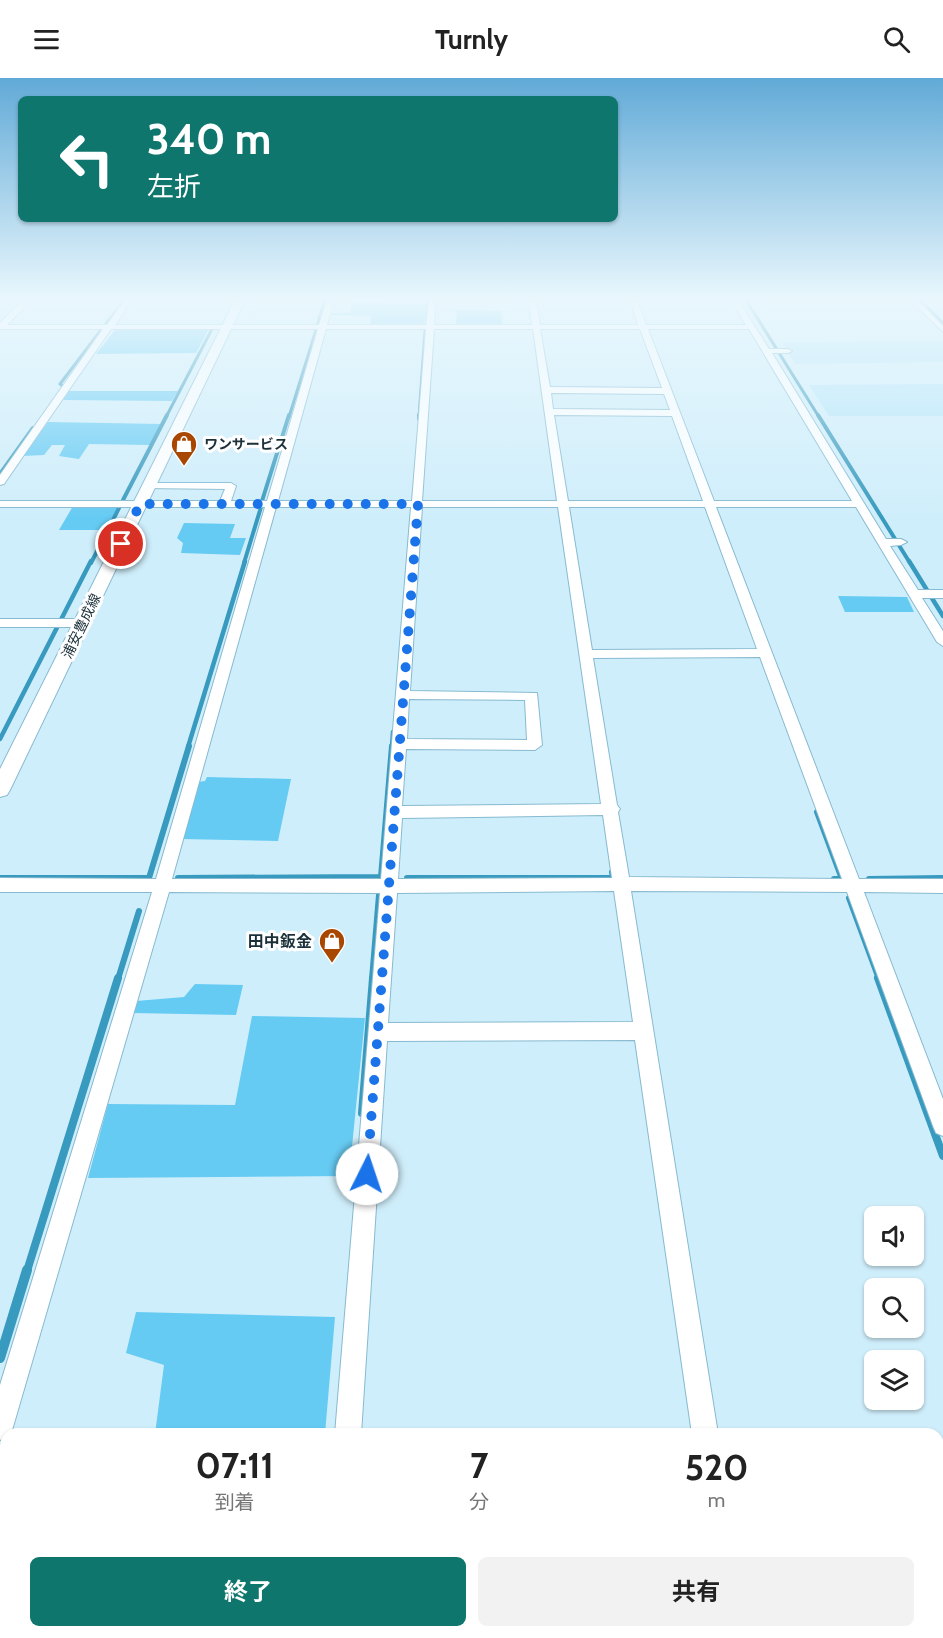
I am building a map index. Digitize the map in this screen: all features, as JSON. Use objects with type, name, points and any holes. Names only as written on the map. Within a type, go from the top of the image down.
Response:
[{"type":"main road","name":"浦安豊成線","points":[[0,790],[204,373]]},
{"type":"street","points":[[0,482],[77,373]]},
{"type":"street","points":[[0,1427],[162,886],[309,373]]},
{"type":"street","points":[[348,1428],[427,373]]},
{"type":"street","points":[[544,373],[623,884],[639,1031],[704,1428]]},
{"type":"street","points":[[661,373],[943,1126]]},
{"type":"street","points":[[789,373],[858,504],[891,542],[929,594],[943,642]]},
{"type":"street","points":[[546,390],[668,391]]},
{"type":"street","points":[[549,412],[676,413]]},
{"type":"street","points":[[149,486],[231,486],[224,504]]},
{"type":"street","points":[[0,504],[858,504]]},
{"type":"street","points":[[0,622],[82,623]]},
{"type":"street","points":[[587,654],[766,653]]},
{"type":"street","points":[[399,744],[535,745],[531,696],[403,695]]},
{"type":"street","points":[[394,812],[612,809]]},
{"type":"street","points":[[0,885],[943,886]]},
{"type":"street","points":[[378,1032],[639,1031]]},
{"type":"shaded area","points":[[943,384],[943,416],[829,416],[809,385]]},
{"type":"shaded area","points":[[69,391],[178,391],[172,401],[63,400]]},
{"type":"shaded area","points":[[48,422],[161,424],[150,445],[89,444],[79,459],[59,456],[65,445],[52,445],[44,455],[22,456]]},
{"type":"shaded area","points":[[73,506],[118,507],[105,530],[59,530]]},
{"type":"shaded area","points":[[184,523],[235,524],[230,538],[246,538],[240,555],[181,553],[183,543],[177,538]]},
{"type":"shaded area","points":[[838,596],[907,597],[914,612],[845,612]]},
{"type":"shaded area","points":[[207,777],[291,779],[278,841],[181,839],[198,782],[205,781]]},
{"type":"shaded area","points":[[195,984],[243,985],[236,1015],[132,1013],[136,1001],[184,997]]},
{"type":"shaded area","points":[[252,1016],[365,1018],[349,1176],[88,1178],[108,1104],[235,1105]]},
{"type":"shaded area","points":[[136,1312],[335,1317],[326,1428],[156,1428],[164,1365],[126,1353]]},
{"type":"waterway","points":[[60,391],[64,387],[60,384],[69,373]]},
{"type":"waterway","points":[[166,417],[189,373]]},
{"type":"waterway","points":[[289,417],[303,373]]},
{"type":"waterway","points":[[419,417],[422,373]]},
{"type":"waterway","points":[[791,373],[819,417]]},
{"type":"waterway","points":[[123,500],[167,415]]},
{"type":"waterway","points":[[262,501],[289,415]]},
{"type":"waterway","points":[[818,415],[910,563]]},
{"type":"waterway","points":[[0,474],[33,428]]},
{"type":"waterway","points":[[244,563],[261,507]]},
{"type":"waterway","points":[[91,563],[119,508]]},
{"type":"waterway","points":[[0,739],[91,561]]},
{"type":"waterway","points":[[188,747],[245,561]]},
{"type":"waterway","points":[[909,561],[943,616]]},
{"type":"waterway","points":[[392,747],[393,732]]},
{"type":"waterway","points":[[0,878],[149,878],[189,746]]},
{"type":"waterway","points":[[178,878],[381,877],[392,746]]},
{"type":"waterway","points":[[817,812],[842,879],[834,879]]},
{"type":"waterway","points":[[407,878],[613,878],[612,872]]},
{"type":"waterway","points":[[869,879],[943,878]]},
{"type":"waterway","points":[[372,979],[379,895]]},
{"type":"waterway","points":[[849,898],[879,979]]},
{"type":"waterway","points":[[118,979],[139,911]]},
{"type":"waterway","points":[[27,1271],[118,978]]},
{"type":"waterway","points":[[362,1113],[373,978]]},
{"type":"waterway","points":[[878,978],[943,1156]]},
{"type":"waterway","points":[[0,1358],[27,1270]]},
{"type":"place","name":"ワンサービス","points":[[184,467]]},
{"type":"place","name":"田中鈑金","points":[[332,964]]},
{"type":"route","points":[[121,544],[140,504],[418,504],[367,1174]]}]
